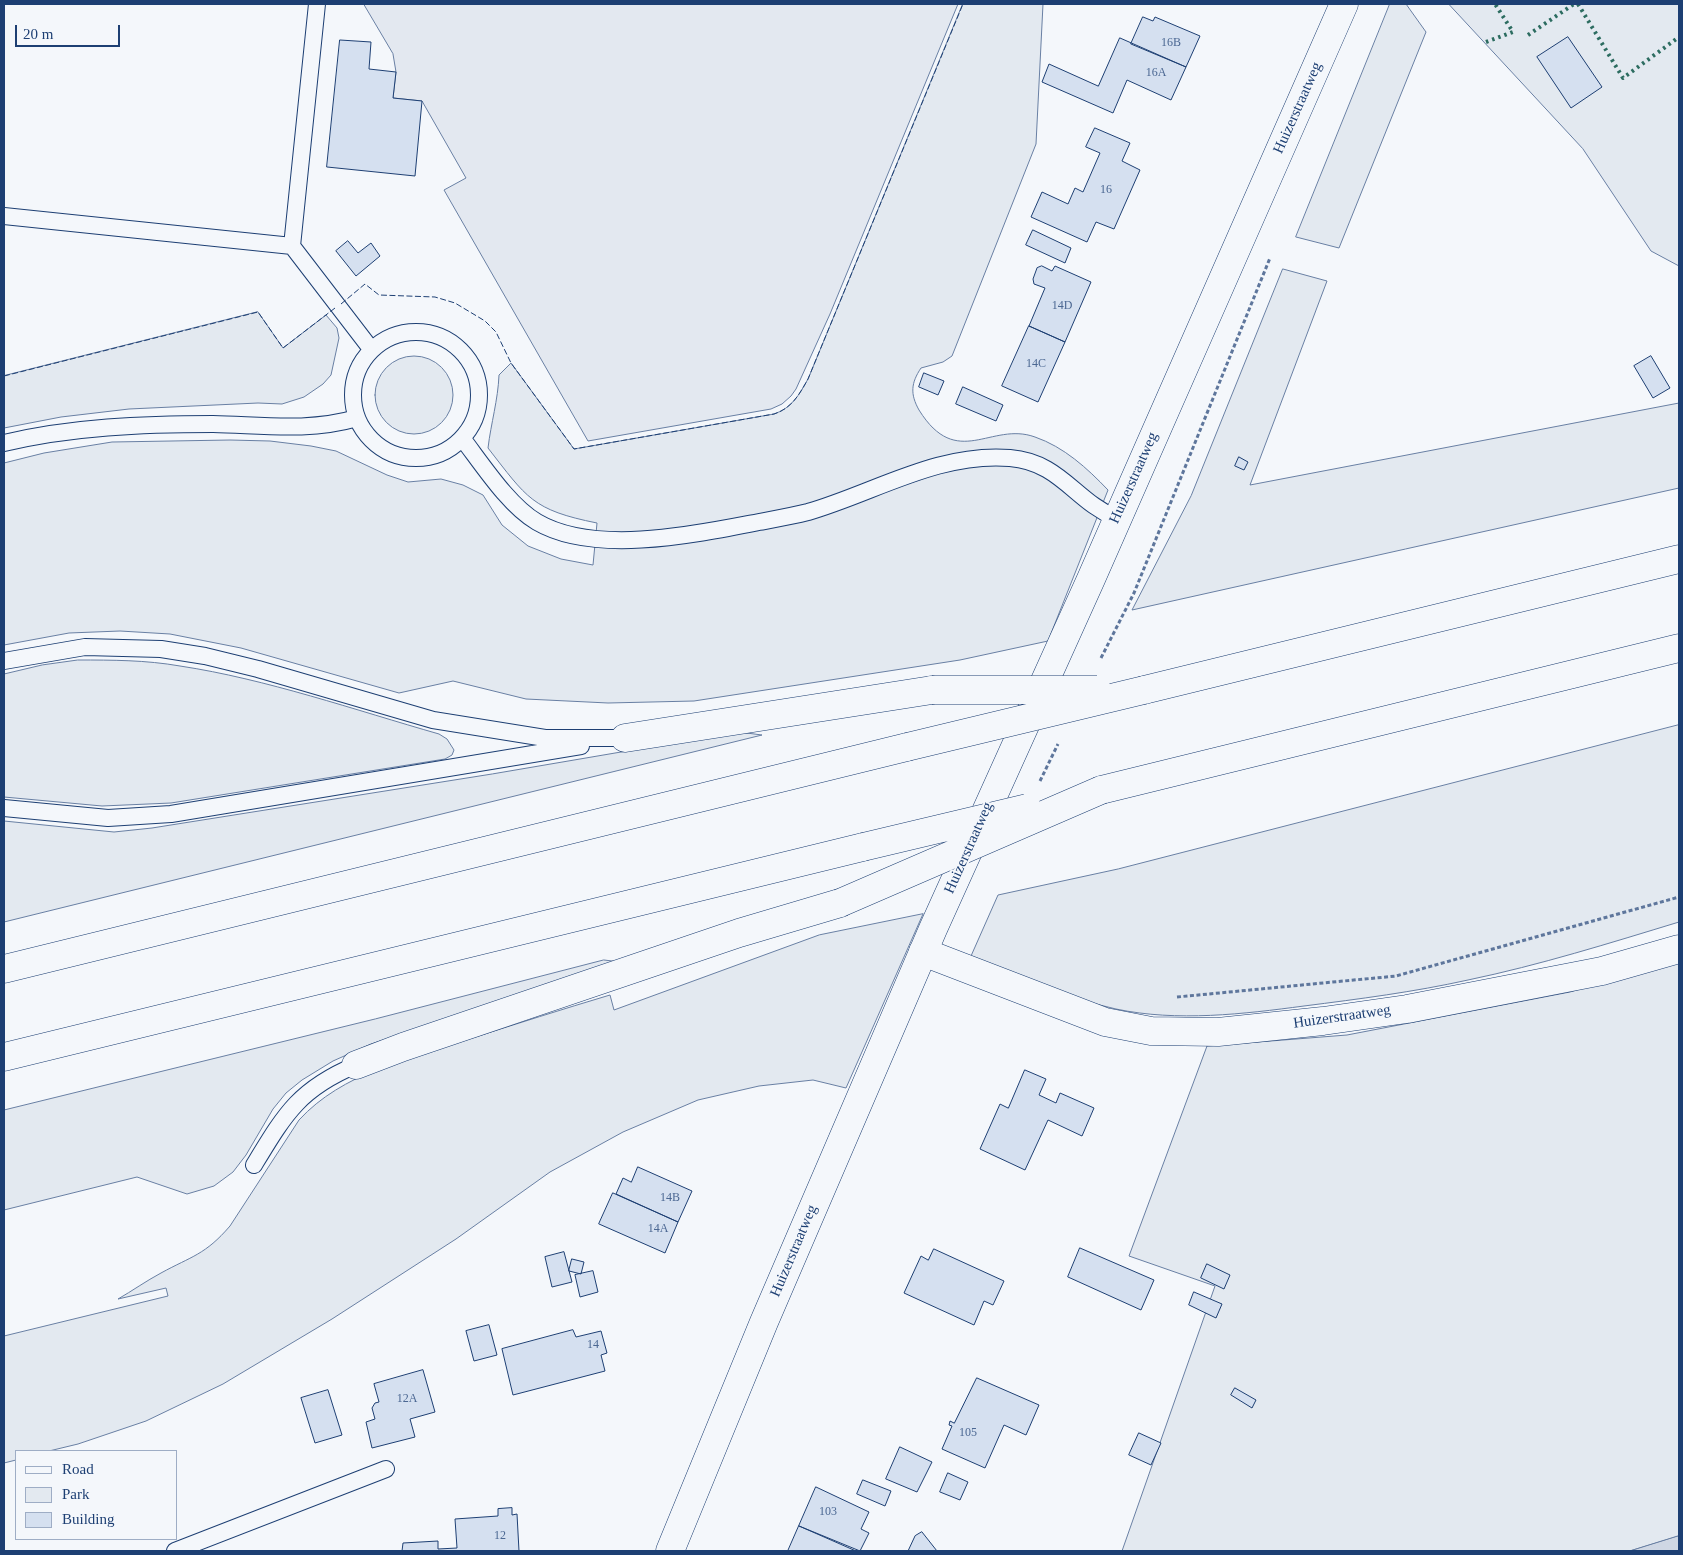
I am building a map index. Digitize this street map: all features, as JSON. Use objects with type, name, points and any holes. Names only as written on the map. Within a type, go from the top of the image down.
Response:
[{"type":"main road","name":"Huizerstraatweg","points":[[670,1551],[767,1314],[923,952],[1344,4]]},
{"type":"main road","points":[[4,969],[1679,559]]},
{"type":"main road","points":[[4,1057],[1679,648]]},
{"type":"main road","points":[[625,738],[932,690],[1144,690]]},
{"type":"main road","points":[[356,1065],[412,1044],[739,933],[840,903],[1101,790]]},
{"type":"main road","name":"Huizerstraatweg","points":[[923,952],[1105,1022],[1151,1031],[1218,1032],[1323,1021],[1407,1009],[1602,971],[1679,949]]},
{"type":"lane","points":[[317,4],[292,246],[371,349]]},
{"type":"lane","points":[[4,216],[292,246]]},
{"type":"lane","points":[[429,332],[448,340],[464,353],[475,370],[479,390],[478,411],[470,430],[456,445],[437,455],[415,459],[394,455],[375,444],[361,429],[353,408],[352,387],[359,366],[371,349],[388,337],[401,333],[429,332]]},
{"type":"lane","points":[[4,443],[83,430],[130,426],[215,424],[295,428],[329,425],[357,418]]},
{"type":"lane","points":[[462,438],[514,503],[535,522],[555,531],[585,537],[634,539],[734,527],[807,512],[930,468],[990,457],[1032,462],[1055,473],[1099,511],[1116,518]]},
{"type":"lane","points":[[4,661],[85,647],[161,649],[205,656],[258,669],[433,720],[545,738],[625,738]]},
{"type":"lane","points":[[4,808],[108,818],[171,814],[625,738]]},
{"type":"lane","points":[[254,1165],[291,1107],[320,1083],[356,1065]]},
{"type":"lane","points":[[175,1551],[386,1469]]},
{"type":"path","points":[[1173,997],[1396,976],[1679,897]]},
{"type":"green space","points":[[963,4],[1043,4],[1036,144],[952,356],[943,362],[921,368],[915,379],[913,394],[919,410],[933,428],[947,438],[961,441],[1019,434],[1035,437],[1065,452],[1108,490],[1048,641],[960,660],[694,701],[608,703],[526,699],[453,681],[399,693],[241,648],[170,634],[120,631],[69,633],[4,645],[4,463],[44,453],[112,442],[270,441],[336,451],[387,475],[408,482],[441,479],[463,485],[483,495],[502,525],[528,546],[561,559],[593,565],[597,523],[558,513],[544,507],[522,490],[488,448],[499,375],[511,363],[574,449],[774,414],[790,405],[808,379]]},
{"type":"green space","points":[[1390,4],[1406,4],[1426,32],[1339,248],[1296,237]]},
{"type":"green space","points":[[1449,4],[1679,4],[1679,266],[1651,251],[1583,149]]},
{"type":"green space","points":[[1283,269],[1327,281],[1250,485],[1679,403],[1679,488],[1132,610],[1191,496]]},
{"type":"green space","points":[[258,312],[283,348],[326,315],[337,328],[339,338],[331,375],[323,384],[304,397],[282,404],[258,403],[129,409],[61,417],[4,428],[4,376]]},
{"type":"green space","points":[[414,356],[429,359],[442,367],[450,380],[453,395],[450,410],[442,423],[429,431],[414,434],[399,431],[386,423],[378,410],[375,395],[378,380],[386,367],[399,359]]},
{"type":"green space","points":[[78,660],[154,663],[180,666],[245,679],[439,734],[447,739],[454,750],[452,755],[445,759],[171,803],[102,806],[4,797],[4,674],[42,665]]},
{"type":"green space","points":[[1679,725],[1679,922],[1548,961],[1448,984],[1345,1001],[1234,1014],[1186,1016],[1139,1013],[1116,1009],[1098,1005],[1043,986],[971,956],[998,895],[1118,869]]},
{"type":"green space","points":[[739,732],[762,735],[4,922],[4,821],[114,832],[152,828],[492,774]]},
{"type":"green space","points":[[923,914],[846,1088],[813,1080],[759,1086],[698,1100],[623,1132],[550,1172],[456,1239],[332,1319],[223,1384],[146,1421],[78,1444],[53,1450],[15,1450],[15,1460],[4,1463],[4,1336],[168,1296],[166,1288],[118,1299],[155,1276],[198,1254],[221,1236],[230,1226],[299,1120],[335,1090],[378,1069],[401,1061],[610,995],[614,1010],[819,935]]},
{"type":"green space","points":[[1679,958],[1679,1536],[1630,1551],[1122,1551],[1215,1286],[1129,1256],[1207,1046],[1347,1035],[1570,992]]},
{"type":"green space","points":[[604,960],[620,962],[371,1044],[333,1061],[302,1080],[286,1093],[273,1109],[246,1155],[233,1172],[214,1186],[187,1194],[137,1177],[4,1210],[4,1110],[375,1019]]},
{"type":"shaded area","points":[[364,4],[958,4],[830,314],[796,389],[791,396],[782,404],[771,409],[588,441],[444,190],[466,178],[422,101],[393,98],[396,72],[393,54]]},
{"type":"shaded area","points":[[1679,1536],[1679,1551],[1630,1551]]},
{"type":"building","points":[[1143,17],[1153,21],[1155,17],[1200,36],[1186,67],[1131,44]]},
{"type":"building","points":[[1568,37],[1602,87],[1571,108],[1537,57]]},
{"type":"building","points":[[1120,38],[1186,67],[1171,100],[1127,80],[1113,113],[1042,82],[1049,64],[1098,86]]},
{"type":"building","points":[[340,40],[371,42],[369,69],[396,72],[393,98],[422,101],[415,176],[327,167]]},
{"type":"building","points":[[1095,128],[1130,143],[1122,161],[1140,170],[1114,229],[1096,222],[1087,242],[1031,217],[1042,192],[1068,204],[1075,188],[1083,192],[1100,153],[1086,147]]},
{"type":"building","points":[[1033,230],[1071,248],[1065,263],[1026,245]]},
{"type":"building","points":[[348,241],[358,253],[371,243],[380,256],[356,276],[336,251]]},
{"type":"building","points":[[1042,266],[1052,271],[1055,266],[1091,282],[1065,342],[1029,326],[1045,288],[1034,284],[1033,279],[1037,268]]},
{"type":"building","points":[[1029,326],[1065,342],[1038,402],[1002,386]]},
{"type":"building","points":[[1651,356],[1670,388],[1653,398],[1634,366]]},
{"type":"building","points":[[924,373],[944,381],[938,395],[919,387]]},
{"type":"building","points":[[963,387],[1003,405],[996,421],[956,404]]},
{"type":"building","points":[[1239,457],[1248,462],[1244,470],[1235,466]]},
{"type":"building","points":[[1025,1070],[1046,1079],[1039,1095],[1056,1103],[1060,1093],[1094,1108],[1082,1136],[1048,1120],[1025,1170],[980,1149],[1000,1104],[1008,1108]]},
{"type":"building","points":[[638,1167],[692,1191],[678,1222],[616,1194],[623,1178],[631,1182]]},
{"type":"building","points":[[613,1193],[678,1222],[665,1253],[599,1224]]},
{"type":"building","points":[[1080,1248],[1154,1280],[1141,1310],[1068,1277]]},
{"type":"building","points":[[934,1249],[1004,1281],[993,1305],[984,1301],[974,1325],[904,1293],[921,1256],[928,1260]]},
{"type":"building","points":[[564,1252],[572,1282],[552,1287],[545,1257]]},
{"type":"building","points":[[572,1259],[584,1262],[581,1274],[569,1271]]},
{"type":"building","points":[[1207,1264],[1230,1275],[1224,1289],[1201,1278]]},
{"type":"building","points":[[593,1271],[598,1292],[580,1297],[575,1275]]},
{"type":"building","points":[[1194,1292],[1222,1304],[1216,1318],[1189,1305]]},
{"type":"building","points":[[489,1325],[497,1355],[474,1361],[466,1331]]},
{"type":"building","points":[[573,1330],[576,1337],[601,1331],[607,1353],[601,1355],[605,1371],[513,1395],[502,1349]]},
{"type":"building","points":[[423,1370],[435,1412],[410,1419],[415,1437],[372,1448],[366,1422],[375,1419],[372,1408],[375,1403],[379,1402],[374,1384]]},
{"type":"building","points":[[977,1378],[1039,1405],[1026,1435],[1004,1425],[985,1468],[942,1449],[952,1426],[949,1425],[950,1421],[954,1423]]},
{"type":"building","points":[[1235,1388],[1256,1400],[1252,1408],[1231,1395]]},
{"type":"building","points":[[328,1390],[342,1435],[315,1443],[301,1398]]},
{"type":"building","points":[[1139,1433],[1161,1443],[1151,1465],[1129,1455]]},
{"type":"building","points":[[900,1447],[932,1462],[917,1492],[886,1479]]},
{"type":"building","points":[[948,1473],[968,1482],[960,1500],[940,1492]]},
{"type":"building","points":[[863,1480],[891,1491],[885,1506],[857,1494]]},
{"type":"building","points":[[816,1487],[869,1512],[861,1529],[869,1533],[860,1551],[799,1526]]},
{"type":"building","points":[[512,1508],[512,1515],[517,1514],[519,1551],[402,1551],[403,1543],[438,1541],[438,1549],[457,1548],[455,1519],[498,1516],[498,1509]]},
{"type":"building","points":[[799,1526],[856,1551],[788,1551]]},
{"type":"building","points":[[922,1532],[937,1551],[908,1551],[915,1536]]},
{"type":"hedge","points":[[1486,42],[1513,32],[1495,4]]},
{"type":"hedge","points":[[1528,35],[1574,4]]},
{"type":"hedge","points":[[1578,4],[1623,78],[1679,37]]},
{"type":"fence","points":[[341,304],[365,284],[379,295],[435,297],[455,303],[485,321],[496,332],[511,363],[574,449],[774,414],[790,405],[808,379],[963,4]]},
{"type":"fence","points":[[4,376],[258,312],[283,348],[335,308]]}]
